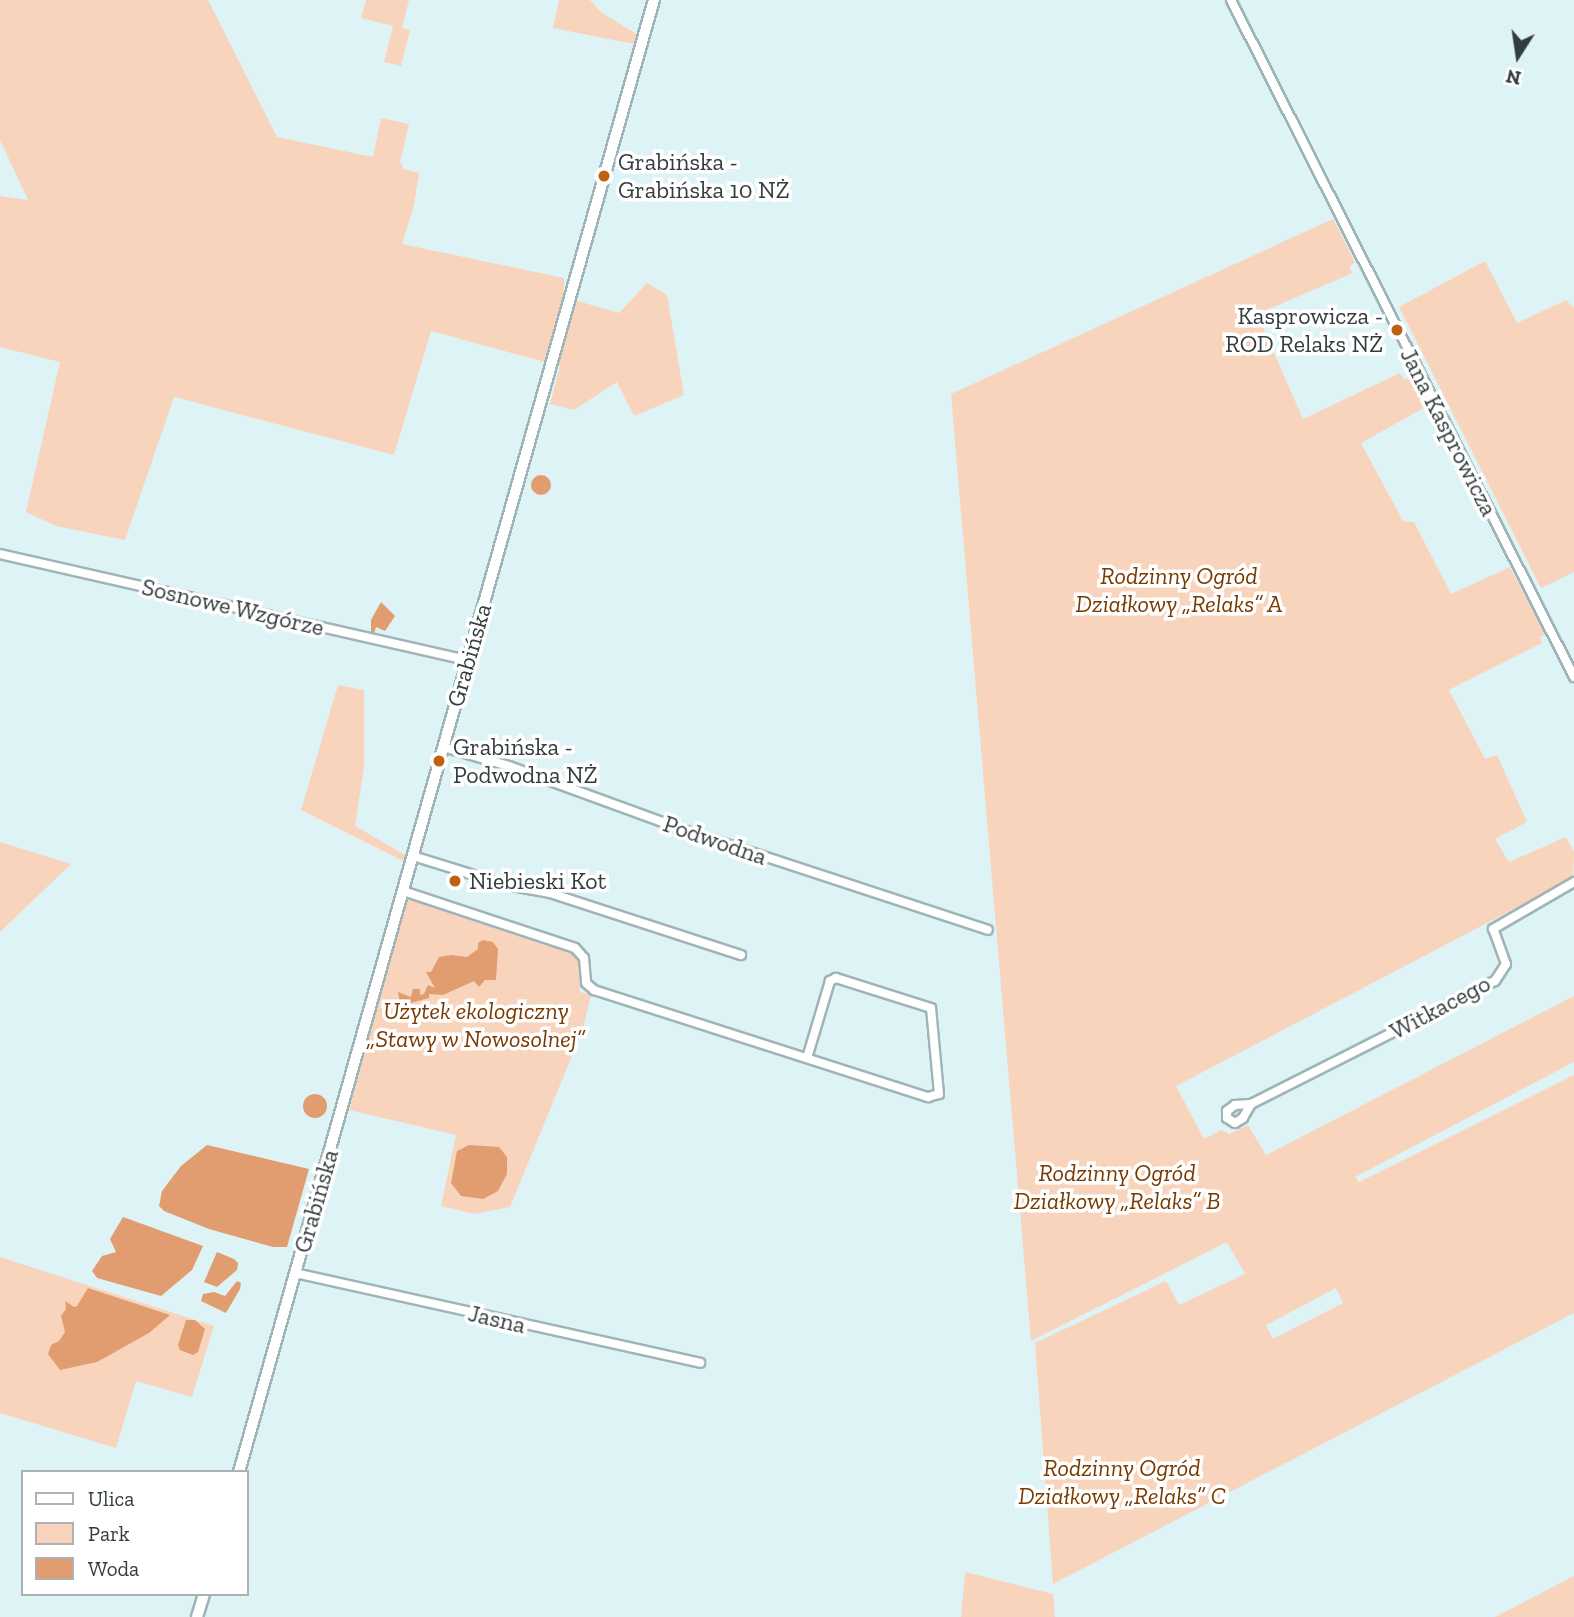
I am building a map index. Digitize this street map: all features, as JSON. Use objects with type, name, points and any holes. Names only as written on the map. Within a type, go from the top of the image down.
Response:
[{"type":"street","name":"Grabińska","points":[[240,1470],[654,0]]},
{"type":"street","name":"Jana Kasprowicza","points":[[1231,0],[1574,677]]},
{"type":"street","name":"Sosnowe Wzgórze","points":[[0,554],[467,660]]},
{"type":"street","name":"Podwodna","points":[[443,747],[509,766],[678,828],[988,930]]},
{"type":"street","points":[[413,856],[506,885],[550,893],[741,955]]},
{"type":"street","name":"Witkacego","points":[[1251,1104],[1495,981],[1506,964],[1493,929],[1574,883]]},
{"type":"street","points":[[403,891],[575,948],[584,958],[586,983],[594,990],[929,1097],[936,1096],[940,1089],[931,1008],[835,978],[830,981],[807,1058]]},
{"type":"street","name":"Jasna","points":[[295,1273],[700,1363]]},
{"type":"street","points":[[197,1617],[203,1596]]},
{"type":"green space","points":[[0,0],[208,0],[277,137],[373,157],[381,118],[409,124],[400,162],[404,169],[419,173],[414,205],[402,244],[564,278],[564,297],[619,313],[647,283],[667,295],[684,395],[634,416],[617,382],[574,410],[550,404],[560,366],[431,331],[394,455],[174,397],[125,540],[56,526],[26,512],[60,362],[0,347],[0,196],[28,200],[0,140]]},
{"type":"green space","points":[[366,0],[409,0],[402,28],[410,30],[401,66],[384,62],[393,26],[361,18]]},
{"type":"green space","points":[[559,0],[590,0],[602,13],[637,34],[634,44],[553,28]]},
{"type":"green space","points":[[1333,219],[1355,262],[1349,267],[1353,273],[1257,314],[1303,419],[1400,373],[1404,380],[1414,376],[1429,405],[1361,443],[1403,521],[1414,522],[1451,594],[1510,567],[1545,634],[1540,637],[1542,643],[1449,690],[1485,759],[1497,755],[1527,822],[1495,839],[1509,862],[1566,837],[1574,852],[1573,878],[1176,1086],[1204,1139],[1221,1130],[1229,1134],[1248,1125],[1266,1155],[1574,996],[1574,1062],[1355,1177],[1359,1182],[1574,1075],[1574,1313],[1053,1584],[1035,1343],[1166,1281],[1179,1305],[1245,1274],[1227,1242],[1031,1341],[951,394]],"holes":[[[1336,1288],[1343,1303],[1273,1339],[1266,1325]]]},
{"type":"green space","points":[[1485,261],[1517,323],[1566,300],[1574,308],[1574,572],[1541,588],[1399,307]]},
{"type":"green space","points":[[338,685],[364,690],[364,767],[355,826],[407,856],[405,862],[301,810]]},
{"type":"green space","points":[[0,842],[71,864],[0,932]]},
{"type":"green space","name":"Użytek ekologiczny „Stawy w Nowosolnej”","points":[[408,897],[570,950],[579,960],[580,992],[591,995],[583,1029],[510,1207],[474,1214],[441,1206],[456,1135],[349,1110]]},
{"type":"green space","points":[[0,1257],[214,1326],[192,1397],[136,1381],[116,1448],[0,1413]]},
{"type":"green space","points":[[965,1572],[1053,1594],[1055,1617],[961,1617]]},
{"type":"green space","points":[[1574,1576],[1574,1617],[1495,1617]]},
{"type":"water","points":[[541,475],[548,478],[551,485],[548,492],[541,495],[534,492],[531,485],[534,478]]},
{"type":"water","points":[[381,602],[395,616],[385,631],[376,627],[374,634],[371,633],[371,620]]},
{"type":"water","points":[[483,940],[493,942],[498,949],[496,980],[485,980],[479,987],[474,981],[443,995],[429,994],[429,998],[407,1004],[409,1008],[406,1011],[400,1004],[398,992],[411,997],[413,989],[420,989],[420,995],[424,994],[428,985],[435,988],[426,972],[431,972],[439,957],[467,957],[478,949],[478,943]]},
{"type":"water","points":[[315,1094],[324,1097],[327,1106],[324,1115],[315,1118],[306,1115],[303,1106],[306,1097]]},
{"type":"water","points":[[207,1145],[309,1169],[287,1247],[273,1247],[209,1229],[164,1211],[159,1206],[162,1191],[181,1166]]},
{"type":"water","points":[[469,1145],[499,1147],[507,1157],[507,1174],[498,1191],[483,1199],[461,1196],[451,1183],[457,1151]]},
{"type":"water","points":[[123,1217],[203,1246],[192,1270],[161,1296],[97,1278],[92,1271],[102,1256],[116,1252],[110,1239]]},
{"type":"water","points":[[217,1252],[238,1263],[237,1270],[217,1287],[204,1282]]},
{"type":"water","points":[[237,1281],[241,1283],[240,1289],[226,1313],[201,1301],[203,1294],[214,1292],[225,1296]]},
{"type":"water","points":[[88,1288],[170,1315],[149,1333],[97,1362],[60,1370],[48,1354],[51,1345],[59,1341],[65,1332],[61,1316],[66,1309],[65,1301],[77,1306]]},
{"type":"water","points":[[186,1320],[195,1320],[205,1329],[198,1352],[193,1355],[180,1350],[178,1345]]},
{"type":"place","name":"Grabińska - Grabińska 10 NŻ","points":[[604,176]]},
{"type":"place","name":"Kasprowicza - ROD Relaks NŻ","points":[[1397,330]]},
{"type":"place","name":"Grabińska - Podwodna NŻ","points":[[439,761]]},
{"type":"place","name":"Niebieski Kot","points":[[455,881]]},
{"type":"park label","name":"Rodzinny Ogród Działkowy „Relaks” A","points":[[1179,590]]},
{"type":"park label","name":"Rodzinny Ogród Działkowy „Relaks” B","points":[[1117,1187]]},
{"type":"park label","name":"Rodzinny Ogród Działkowy „Relaks” C","points":[[1122,1482]]}]
